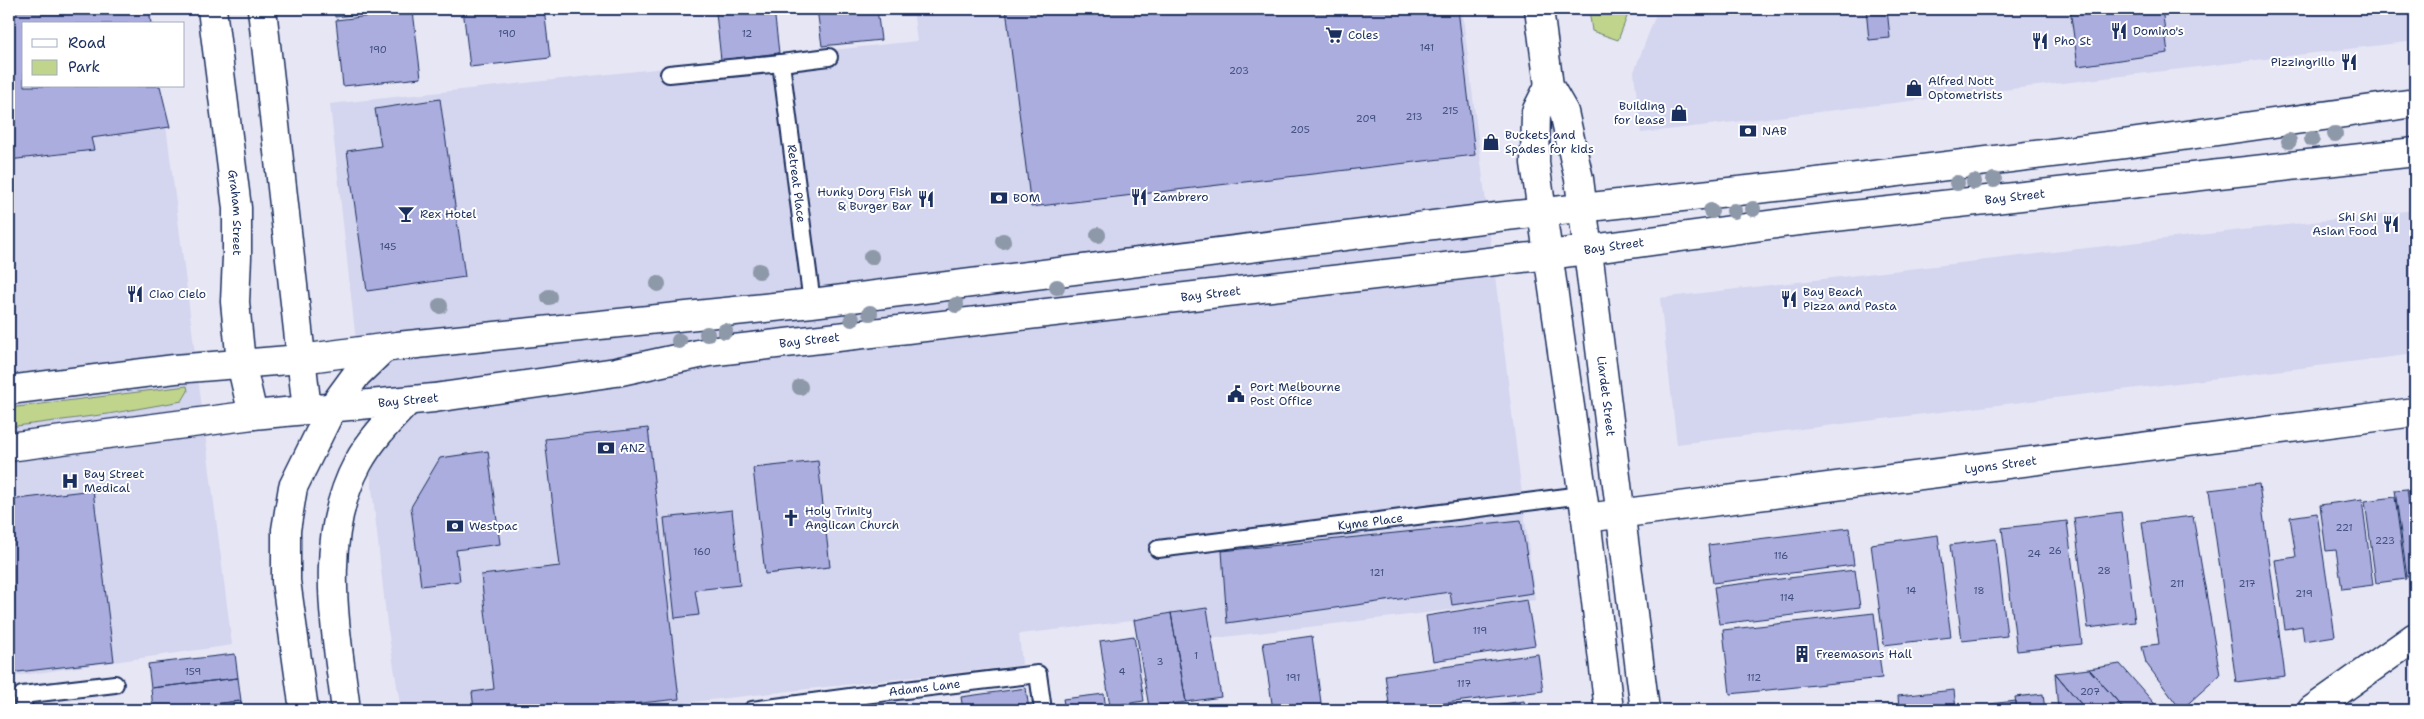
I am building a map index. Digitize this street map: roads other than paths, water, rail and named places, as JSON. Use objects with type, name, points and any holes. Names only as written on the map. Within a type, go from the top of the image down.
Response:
[{"type":"main road","name":"Graham Street","points":[[212,9],[237,208],[237,257],[234,302],[241,363],[253,415]]},
{"type":"main road","points":[[262,9],[301,359],[320,409]]},
{"type":"main road","name":"Liardet Street","points":[[1539,9],[1548,86],[1564,112],[1576,158],[1622,512],[1645,710]]},
{"type":"main road","points":[[1548,86],[1536,112],[1535,163],[1584,506],[1609,710]]},
{"type":"main road","points":[[9,390],[241,363],[301,359],[384,348],[812,303],[1583,207],[1785,186],[2124,144],[2415,103]]},
{"type":"main road","name":"Bay Street","points":[[9,447],[253,415],[408,401],[616,372],[708,352],[1587,251],[1790,222],[2415,152]]},
{"type":"main road","points":[[1785,186],[1790,222]]},
{"type":"main road","points":[[304,710],[284,565],[288,511],[320,409],[384,348]]},
{"type":"main road","points":[[346,710],[333,598],[334,548],[339,515],[346,490],[356,467],[370,444],[408,401]]},
{"type":"main road","name":"Lyons Street","points":[[1584,506],[1622,512],[2415,412]]},
{"type":"main road","points":[[294,631],[333,598]]},
{"type":"main road","points":[[2312,710],[2415,637]]},
{"type":"lane","points":[[669,74],[829,57]]},
{"type":"lane","name":"Retreat Place","points":[[781,63],[812,303]]},
{"type":"lane","name":"Kyme Place","points":[[1158,550],[1584,506]]},
{"type":"lane","name":"Adams Lane","points":[[752,710],[1038,674],[1043,710]]},
{"type":"lane","points":[[24,710],[22,695],[115,684]]},
{"type":"place","name":"Domino's","points":[[2119,31]]},
{"type":"place","name":"Coles","points":[[1334,35]]},
{"type":"place","name":"Pho St","points":[[2040,41]]},
{"type":"place","name":"Pizzingrillo","points":[[2349,62]]},
{"type":"place","name":"Alfred Nott Optometrists","points":[[1914,88]]},
{"type":"place","name":"Building for lease","points":[[1679,113]]},
{"type":"place","name":"NAB","points":[[1748,131]]},
{"type":"place","name":"Buckets and Spades for kids","points":[[1491,142]]},
{"type":"place","name":"Zambrero","points":[[1139,197]]},
{"type":"place","name":"BOM","points":[[999,198]]},
{"type":"place","name":"Hunky Dory Fish & Burger Bar","points":[[926,199]]},
{"type":"place","name":"Rex Hotel","points":[[406,214]]},
{"type":"place","name":"Shi Shi Asian Food","points":[[2391,224]]},
{"type":"place","name":"Ciao Cielo","points":[[135,294]]},
{"type":"place","name":"Bay Beach Pizza and Pasta","points":[[1789,299]]},
{"type":"place","name":"Port Melbourne Post Office","points":[[1236,394]]},
{"type":"place","name":"ANZ","points":[[606,448]]},
{"type":"place","name":"Bay Street Medical","points":[[70,481]]},
{"type":"place","name":"Holy Trinity Anglican Church","points":[[791,518]]},
{"type":"place","name":"Westpac","points":[[455,526]]},
{"type":"place","name":"Freemasons Hall","points":[[1802,654]]}]
